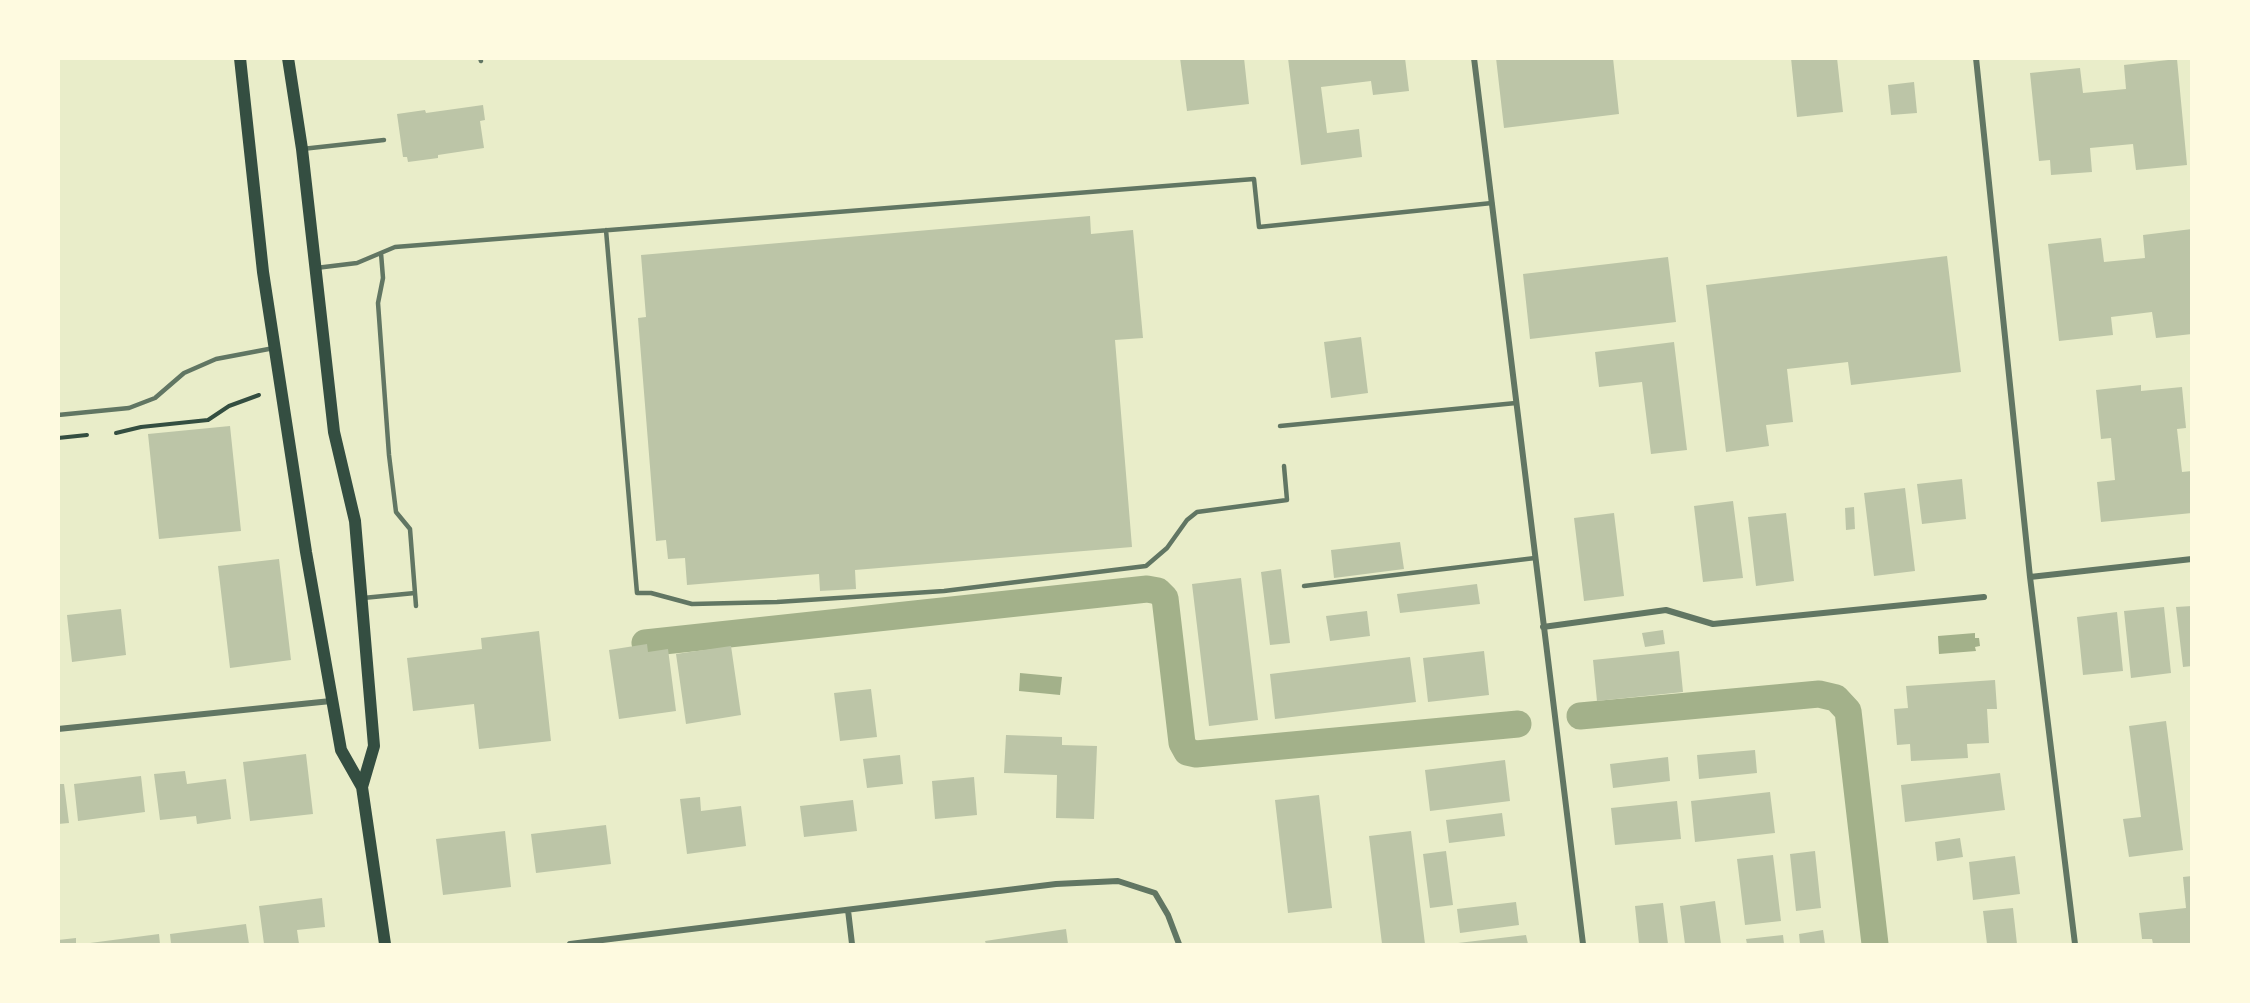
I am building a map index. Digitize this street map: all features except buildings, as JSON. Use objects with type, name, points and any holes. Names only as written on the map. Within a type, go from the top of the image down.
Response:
[{"type":"main road","points":[[240,58],[262,261],[306,552],[341,750],[362,787],[385,945]]},
{"type":"main road","points":[[288,58],[302,149],[334,432],[355,521],[363,598],[374,746],[362,787]]},
{"type":"street","points":[[1474,58],[1583,945]]},
{"type":"street","points":[[1976,58],[2030,577],[2075,945]]},
{"type":"street","points":[[2030,577],[2192,559]]},
{"type":"street","points":[[1543,627],[1666,610],[1713,624],[1984,597]]},
{"type":"street","points":[[58,729],[331,701]]},
{"type":"street","points":[[570,945],[1056,884],[1118,881],[1155,894],[1168,915],[1179,945]]},
{"type":"street","points":[[848,910],[852,945]]},
{"type":"lane","points":[[302,149],[384,140]]},
{"type":"lane","points":[[316,268],[357,262],[396,247],[1254,179],[1259,227],[1492,203]]},
{"type":"lane","points":[[606,230],[638,592],[651,592],[692,604],[777,602],[944,591],[1146,566],[1167,548],[1187,519],[1197,512],[1287,500],[1284,465]]},
{"type":"lane","points":[[381,253],[383,278],[378,303],[389,455],[396,512],[410,529],[416,606]]},
{"type":"lane","points":[[58,414],[129,408],[154,398],[184,374],[216,359],[274,348]]},
{"type":"lane","points":[[1280,426],[1516,404]]},
{"type":"lane","points":[[1304,586],[1535,558]]},
{"type":"lane","points":[[363,598],[415,593]]},
{"type":"path","points":[[116,433],[141,427],[208,420],[229,406],[259,395]]},
{"type":"path","points":[[58,438],[87,435]]},
{"type":"shaded area","points":[[1975,633],[1975,638],[1979,638],[1980,646],[1975,647],[1976,651],[1939,654],[1938,636]]},
{"type":"shaded area","points":[[1020,673],[1062,677],[1060,695],[1019,691]]},
{"type":"waterway","points":[[645,643],[1147,589],[1158,591],[1165,598],[1182,743],[1187,752],[1196,754],[1518,724]]},
{"type":"waterway","points":[[1580,716],[1819,694],[1836,698],[1848,711],[1875,944]]}]
